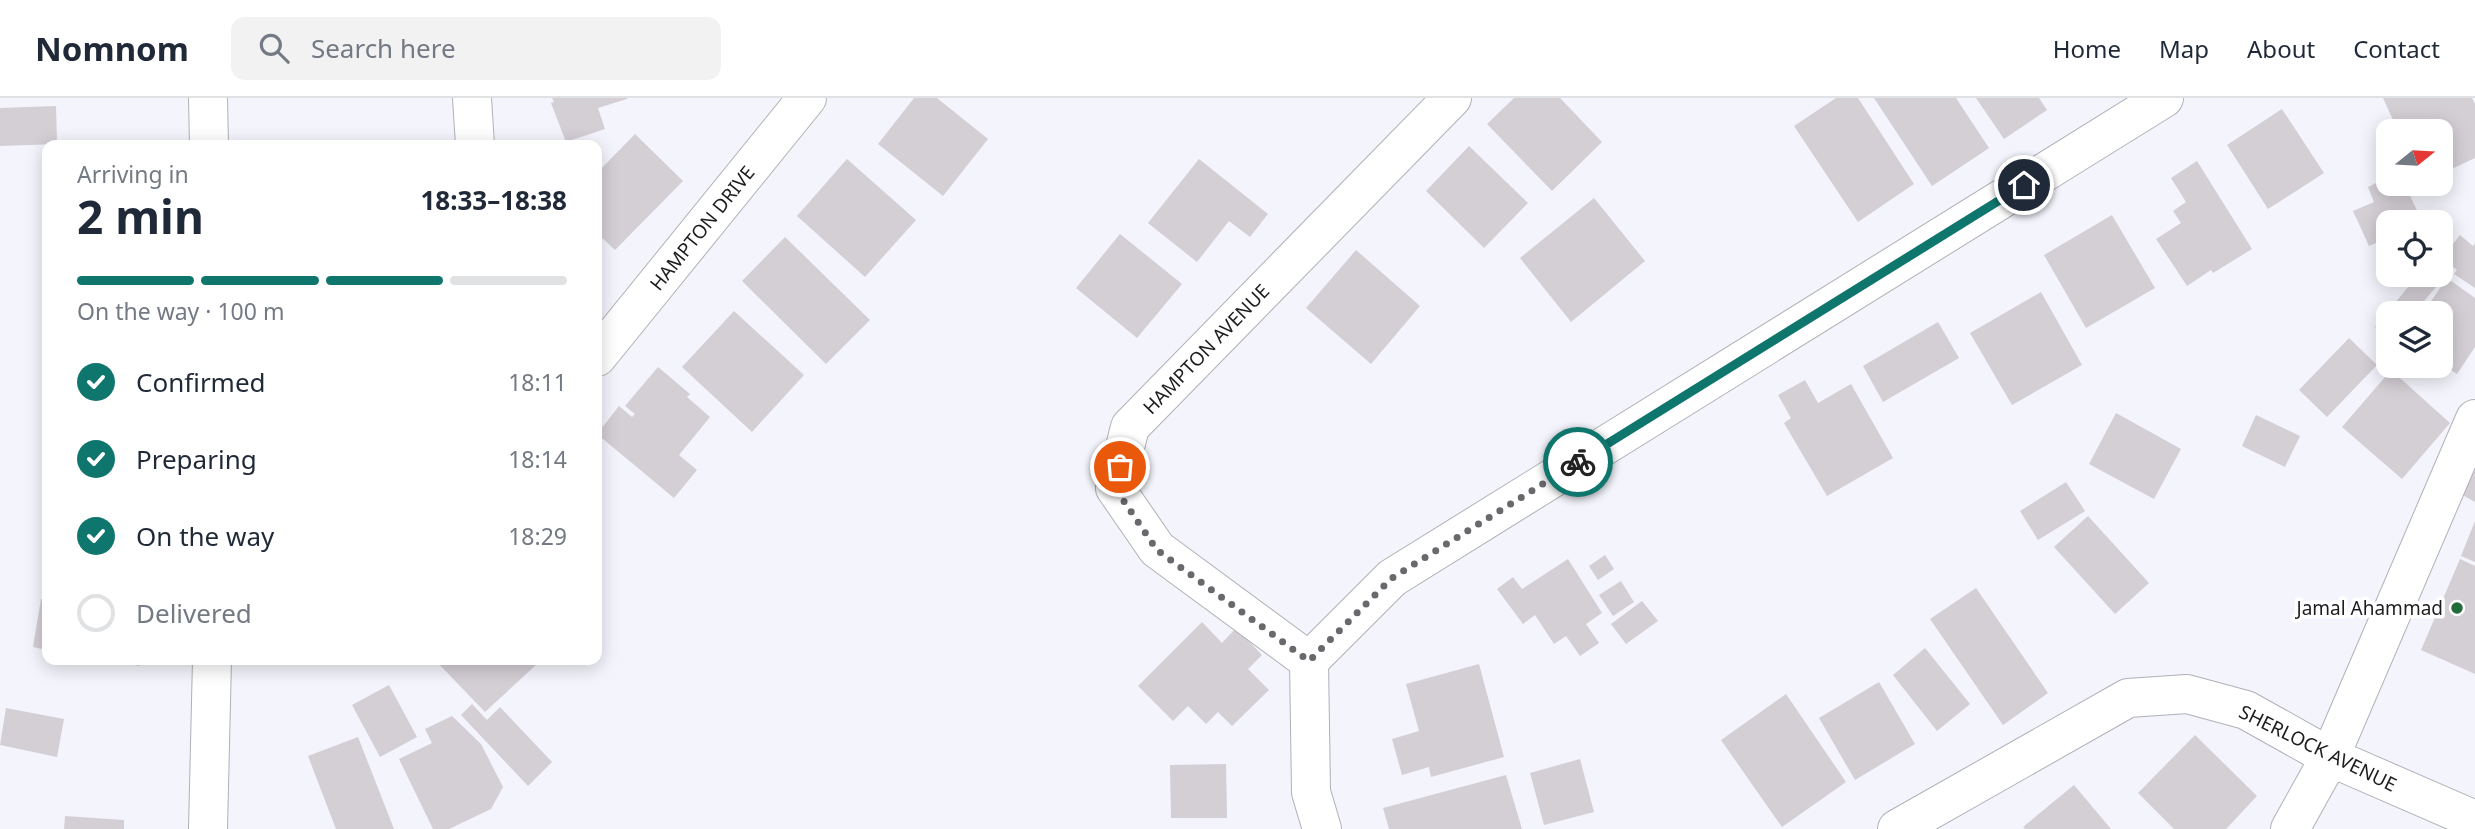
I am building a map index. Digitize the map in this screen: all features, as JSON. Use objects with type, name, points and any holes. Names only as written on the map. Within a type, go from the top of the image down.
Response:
[{"type":"street","points":[[208,98],[209,140]]},
{"type":"street","points":[[472,98],[474,140]]},
{"type":"street","name":"HAMPTON DRIVE","points":[[602,351],[807,98]]},
{"type":"street","name":"HAMPTON AVENUE","points":[[1309,661],[1157,550],[1115,488],[1130,426],[1452,98]]},
{"type":"street","points":[[1322,829],[1311,792],[1309,661],[1392,578],[2164,98]]},
{"type":"street","points":[[2290,829],[2330,757],[2475,419]]},
{"type":"street","points":[[208,829],[212,665]]},
{"type":"street","name":"SHERLOCK AVENUE","points":[[1897,829],[2128,698],[2187,694],[2246,710],[2330,757],[2475,820]]},
{"type":"building","points":[[552,98],[627,98],[598,108],[605,129],[572,140],[565,140],[551,103],[554,102]]},
{"type":"building","points":[[914,98],[937,98],[988,139],[943,196],[878,144]]},
{"type":"building","points":[[1514,98],[1560,98],[1602,142],[1552,191],[1487,124]]},
{"type":"building","points":[[1836,98],[1858,98],[1914,184],[1858,222],[1794,126]]},
{"type":"building","points":[[1874,98],[1956,98],[1989,148],[1932,186]]},
{"type":"building","points":[[1976,98],[2039,98],[2047,110],[2004,139]]},
{"type":"building","points":[[2383,98],[2472,98],[2475,104],[2475,158],[2454,168],[2454,119],[2393,119]]},
{"type":"building","points":[[56,106],[57,140],[42,140],[42,145],[0,146],[0,108]]},
{"type":"building","points":[[2282,109],[2324,173],[2268,209],[2227,145]]},
{"type":"building","points":[[635,134],[683,181],[615,250],[602,238],[602,168]]},
{"type":"building","points":[[1469,146],[1528,203],[1484,248],[1426,191]]},
{"type":"building","points":[[847,159],[916,220],[865,277],[797,216]]},
{"type":"building","points":[[1199,159],[1268,214],[1250,237],[1229,221],[1197,262],[1148,223]]},
{"type":"building","points":[[2197,161],[2252,249],[2187,286],[2156,239],[2181,223],[2173,211],[2186,202],[2171,178]]},
{"type":"building","points":[[2376,183],[2376,196],[2410,196],[2417,210],[2376,210],[2376,243],[2369,246],[2353,211],[2374,202],[2368,187]]},
{"type":"building","points":[[1594,198],[1645,261],[1571,322],[1520,258]]},
{"type":"building","points":[[2112,215],[2155,288],[2086,328],[2044,255]]},
{"type":"building","points":[[1120,234],[1182,284],[1137,338],[1076,288]]},
{"type":"building","points":[[2460,235],[2473,246],[2475,243],[2475,288],[2454,274],[2457,270],[2453,267],[2453,244]]},
{"type":"building","points":[[785,237],[870,320],[826,364],[742,281]]},
{"type":"building","points":[[1356,250],[1420,306],[1371,364],[1306,308]]},
{"type":"building","points":[[2453,282],[2475,298],[2475,347],[2457,374],[2453,371],[2453,301],[2431,301],[2441,287],[2453,287]]},
{"type":"building","points":[[2408,287],[2436,287],[2424,301],[2396,301]]},
{"type":"building","points":[[2041,292],[2082,365],[2012,405],[1970,333]]},
{"type":"building","points":[[734,311],[804,375],[752,432],[682,367]]},
{"type":"building","points":[[1938,322],[1959,358],[1883,402],[1863,366]]},
{"type":"building","points":[[2349,338],[2376,364],[2327,417],[2299,390]]},
{"type":"building","points":[[658,367],[690,394],[687,397],[710,417],[679,455],[697,470],[674,498],[602,438],[602,428],[619,406],[632,417],[635,414],[625,406]]},
{"type":"building","points":[[2384,378],[2400,378],[2450,423],[2402,479],[2342,427]]},
{"type":"building","points":[[1805,380],[1818,403],[1851,384],[1893,458],[1827,496],[1784,423],[1791,418],[1778,395]]},
{"type":"building","points":[[2116,413],[2181,449],[2154,499],[2089,464]]},
{"type":"building","points":[[2256,415],[2300,436],[2285,467],[2242,446]]},
{"type":"building","points":[[2475,459],[2475,502],[2457,492]]},
{"type":"building","points":[[2066,482],[2085,511],[2038,540],[2020,511]]},
{"type":"building","points":[[2088,516],[2149,583],[2115,614],[2054,547]]},
{"type":"building","points":[[2475,521],[2475,562],[2461,556]]},
{"type":"building","points":[[1605,555],[1614,569],[1598,580],[1589,566]]},
{"type":"building","points":[[1568,559],[1602,613],[1586,624],[1599,643],[1580,656],[1566,636],[1554,644],[1535,615],[1523,624],[1497,589],[1513,577],[1522,589]]},
{"type":"building","name":"Jamal Ahammad","points":[[2460,559],[2475,566],[2475,674],[2421,650]]},
{"type":"building","points":[[1621,581],[1634,602],[1613,616],[1599,595]]},
{"type":"building","points":[[1976,588],[2048,693],[2003,725],[1930,619]]},
{"type":"building","points":[[41,599],[42,599],[42,649],[33,647]]},
{"type":"building","points":[[1642,601],[1658,621],[1626,644],[1611,624]]},
{"type":"building","points":[[1202,622],[1222,643],[1236,628],[1262,655],[1248,669],[1269,690],[1232,726],[1218,712],[1206,724],[1188,706],[1173,721],[1138,686]]},
{"type":"building","points":[[1925,648],[1970,704],[1937,731],[1893,675]]},
{"type":"building","points":[[1479,664],[1504,757],[1431,777],[1429,767],[1402,775],[1392,739],[1419,731],[1406,684]]},
{"type":"building","points":[[440,665],[536,665],[485,712]]},
{"type":"building","points":[[1879,682],[1915,744],[1855,780],[1819,718]]},
{"type":"building","points":[[389,685],[417,737],[380,757],[352,705]]},
{"type":"building","points":[[1786,694],[1846,782],[1782,827],[1721,740]]},
{"type":"building","points":[[472,704],[487,720],[500,707],[552,762],[528,786],[461,715]]},
{"type":"building","points":[[6,708],[64,719],[57,757],[0,745]]},
{"type":"building","points":[[452,716],[481,744],[503,787],[491,809],[449,829],[433,829],[399,759],[432,743],[425,729]]},
{"type":"building","points":[[2195,735],[2257,796],[2226,829],[2174,829],[2138,793]]},
{"type":"building","points":[[358,737],[394,829],[336,829],[308,756]]},
{"type":"building","points":[[1580,759],[1594,812],[1544,825],[1530,773]]},
{"type":"building","points":[[1226,764],[1227,818],[1171,818],[1170,765]]},
{"type":"building","points":[[1506,775],[1522,829],[1389,829],[1383,808]]},
{"type":"building","points":[[2074,785],[2111,829],[2023,827]]},
{"type":"building","points":[[65,816],[124,820],[124,829],[64,829]]},
{"type":"way so far","points":[[1120,467],[1115,488],[1157,550],[1309,661],[1392,578],[1578,462]]},
{"type":"place","name":"Jamal Ahammad","points":[[2457,608]]},
{"type":"route","points":[[1578,462],[2024,185]]}]
